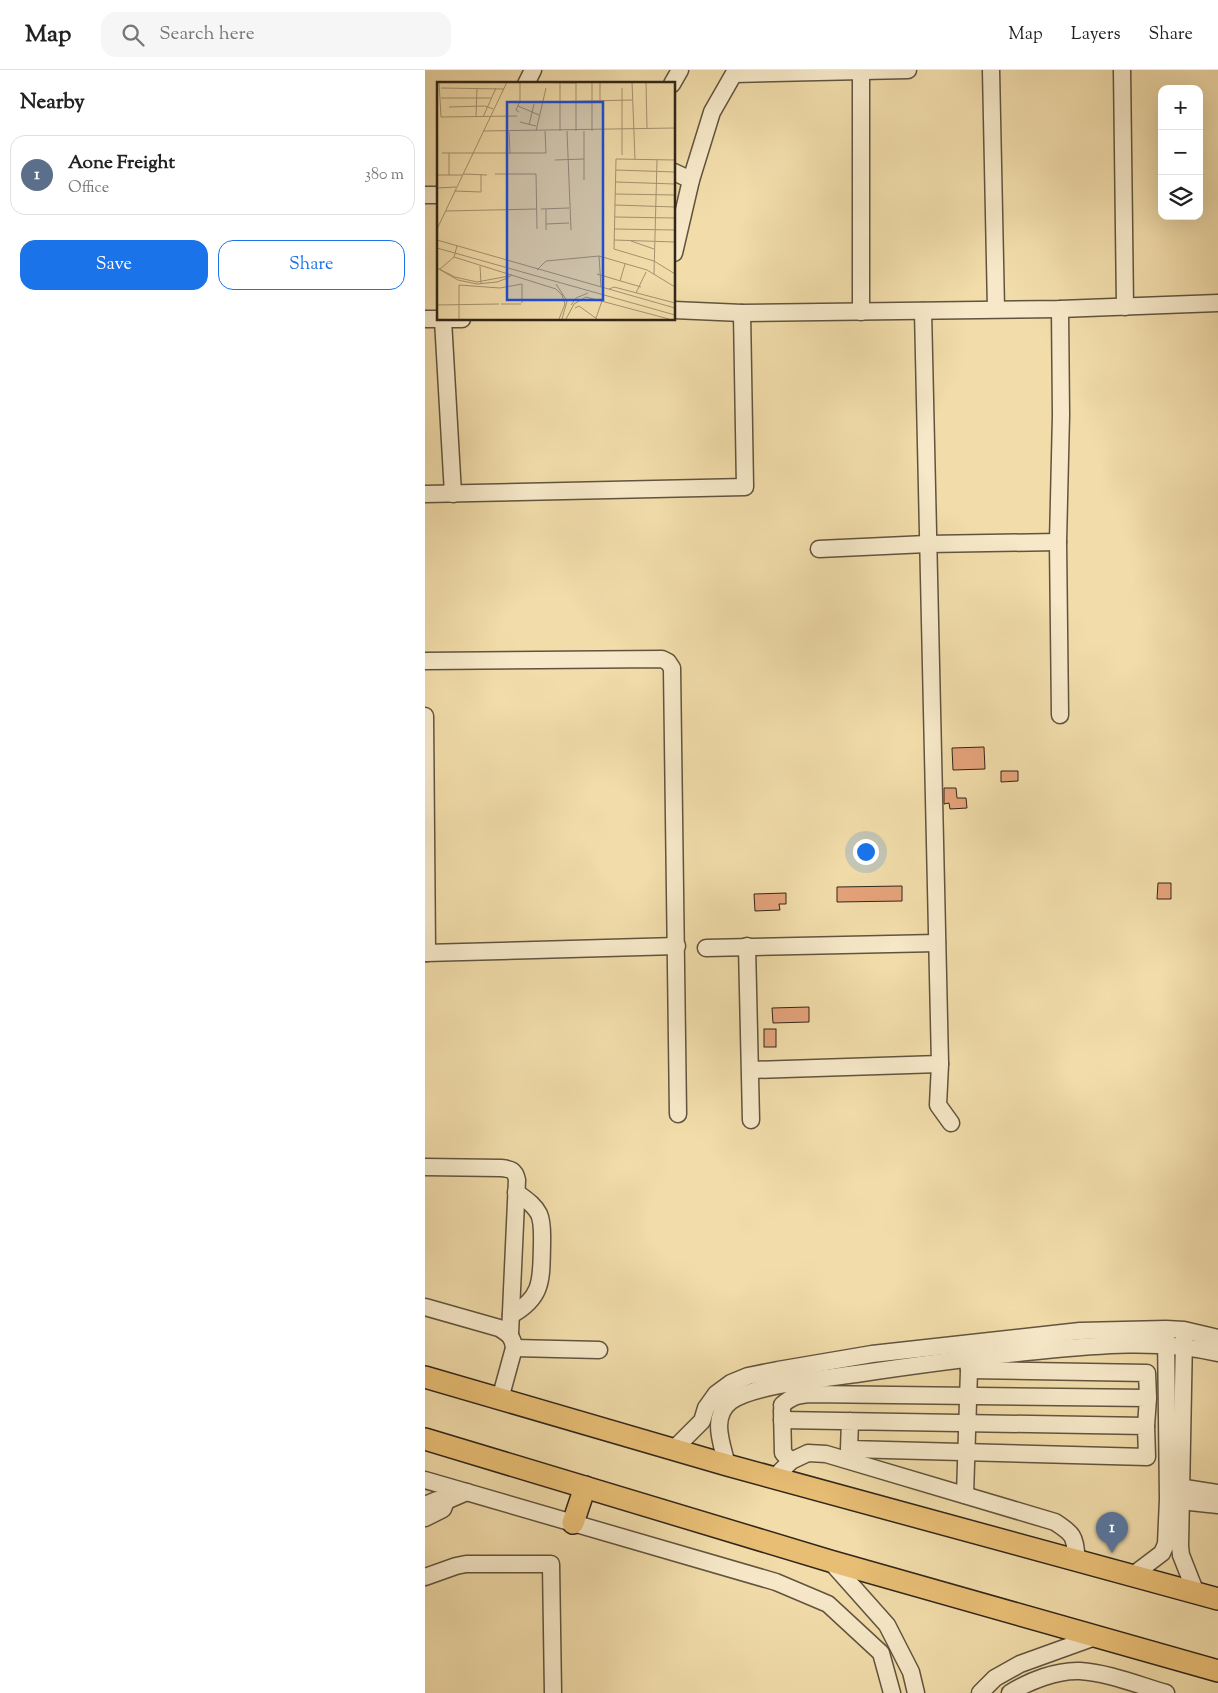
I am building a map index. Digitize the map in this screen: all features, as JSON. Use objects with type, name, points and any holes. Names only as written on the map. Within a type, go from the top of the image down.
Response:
[{"type":"main road","points":[[425,1377],[727,1464],[1218,1599]]},
{"type":"main road","points":[[425,1439],[830,1562],[1218,1671]]},
{"type":"main road","points":[[573,1523],[585,1487]]},
{"type":"street","points":[[527,82],[533,70]]},
{"type":"street","points":[[673,82],[680,70]]},
{"type":"street","points":[[861,70],[861,312]]},
{"type":"street","points":[[675,249],[691,180],[712,112],[735,72],[907,70]]},
{"type":"street","points":[[991,70],[996,310]]},
{"type":"street","points":[[1122,70],[1125,307]]},
{"type":"street","points":[[675,172],[691,180]]},
{"type":"street","points":[[675,310],[742,313],[1060,310],[1218,303]]},
{"type":"street","points":[[923,310],[940,1064],[938,1106],[951,1123]]},
{"type":"street","points":[[1060,310],[1061,415],[1058,542],[1060,715]]},
{"type":"street","points":[[425,494],[745,487],[742,313]]},
{"type":"street","points":[[443,320],[453,494]]},
{"type":"street","points":[[819,549],[927,544],[1058,542]]},
{"type":"street","points":[[425,660],[662,659],[668,662],[672,668],[678,1114]]},
{"type":"street","points":[[425,716],[426,953],[677,946]]},
{"type":"street","points":[[706,948],[937,943]]},
{"type":"street","points":[[747,946],[751,1120]]},
{"type":"street","points":[[751,1070],[940,1064]]},
{"type":"street","points":[[425,1168],[511,1169],[517,1180],[511,1315],[512,1341],[500,1399]]},
{"type":"street","points":[[511,1315],[524,1308],[530,1302],[537,1290],[541,1276],[542,1228],[539,1214],[532,1204],[516,1192]]},
{"type":"street","points":[[425,1307],[499,1328],[512,1341],[599,1350]]},
{"type":"street","points":[[1133,1575],[1162,1553],[1166,1544],[1175,1493],[1184,1330]]},
{"type":"street","points":[[727,1464],[718,1428],[723,1410],[730,1402],[743,1395],[778,1386],[968,1364],[1165,1337],[1184,1330],[1218,1338]]},
{"type":"street","points":[[674,1449],[702,1421],[706,1408],[716,1394],[731,1383],[748,1376],[871,1354],[966,1342],[1080,1331],[1165,1337],[1183,1347],[1218,1353]]},
{"type":"street","points":[[1165,1337],[1181,1555],[1196,1593]]},
{"type":"street","points":[[965,1495],[968,1364]]},
{"type":"street","points":[[775,1477],[791,1461],[808,1453],[966,1452],[1147,1456],[1147,1373],[968,1364]]},
{"type":"street","points":[[778,1386],[782,1412],[783,1453],[791,1461]]},
{"type":"street","points":[[782,1412],[789,1398],[796,1395],[809,1394],[1148,1398]]},
{"type":"street","points":[[782,1412],[850,1421],[1146,1426]]},
{"type":"street","points":[[847,1454],[850,1421]]},
{"type":"street","points":[[847,1454],[965,1495],[1055,1522],[1068,1530],[1074,1537],[1077,1559]]},
{"type":"street","points":[[425,1480],[776,1582],[828,1604],[881,1653],[891,1693]]},
{"type":"street","points":[[425,1505],[437,1500],[447,1501],[467,1492]]},
{"type":"street","points":[[1175,1493],[1218,1493]]},
{"type":"street","points":[[1175,1493],[1218,1505]]},
{"type":"street","points":[[425,1518],[443,1509],[447,1501]]},
{"type":"street","points":[[830,1562],[887,1624],[911,1672],[916,1693]]},
{"type":"street","points":[[425,1576],[466,1564],[551,1564],[553,1693]]},
{"type":"street","points":[[981,1693],[995,1678],[1020,1664],[1095,1638]]},
{"type":"street","points":[[1010,1693],[1044,1678],[1079,1671],[1105,1676],[1166,1693]]},
{"type":"building","points":[[984,747],[985,769],[953,770],[952,748]]},
{"type":"building","points":[[1001,771],[1018,771],[1018,781],[1001,782]]},
{"type":"building","points":[[944,788],[956,788],[957,798],[966,798],[967,808],[950,809],[949,803],[944,804]]},
{"type":"building","points":[[1158,883],[1171,883],[1171,899],[1157,899]]},
{"type":"building","points":[[902,886],[902,901],[837,902],[837,887]]},
{"type":"building","points":[[786,893],[786,904],[779,904],[780,910],[755,911],[754,894]]},
{"type":"building","points":[[809,1007],[809,1022],[773,1023],[772,1008]]},
{"type":"building","points":[[764,1029],[776,1029],[776,1047],[764,1047]]},
{"type":"place","name":"Aone Freight","points":[[1112,1553]]}]
